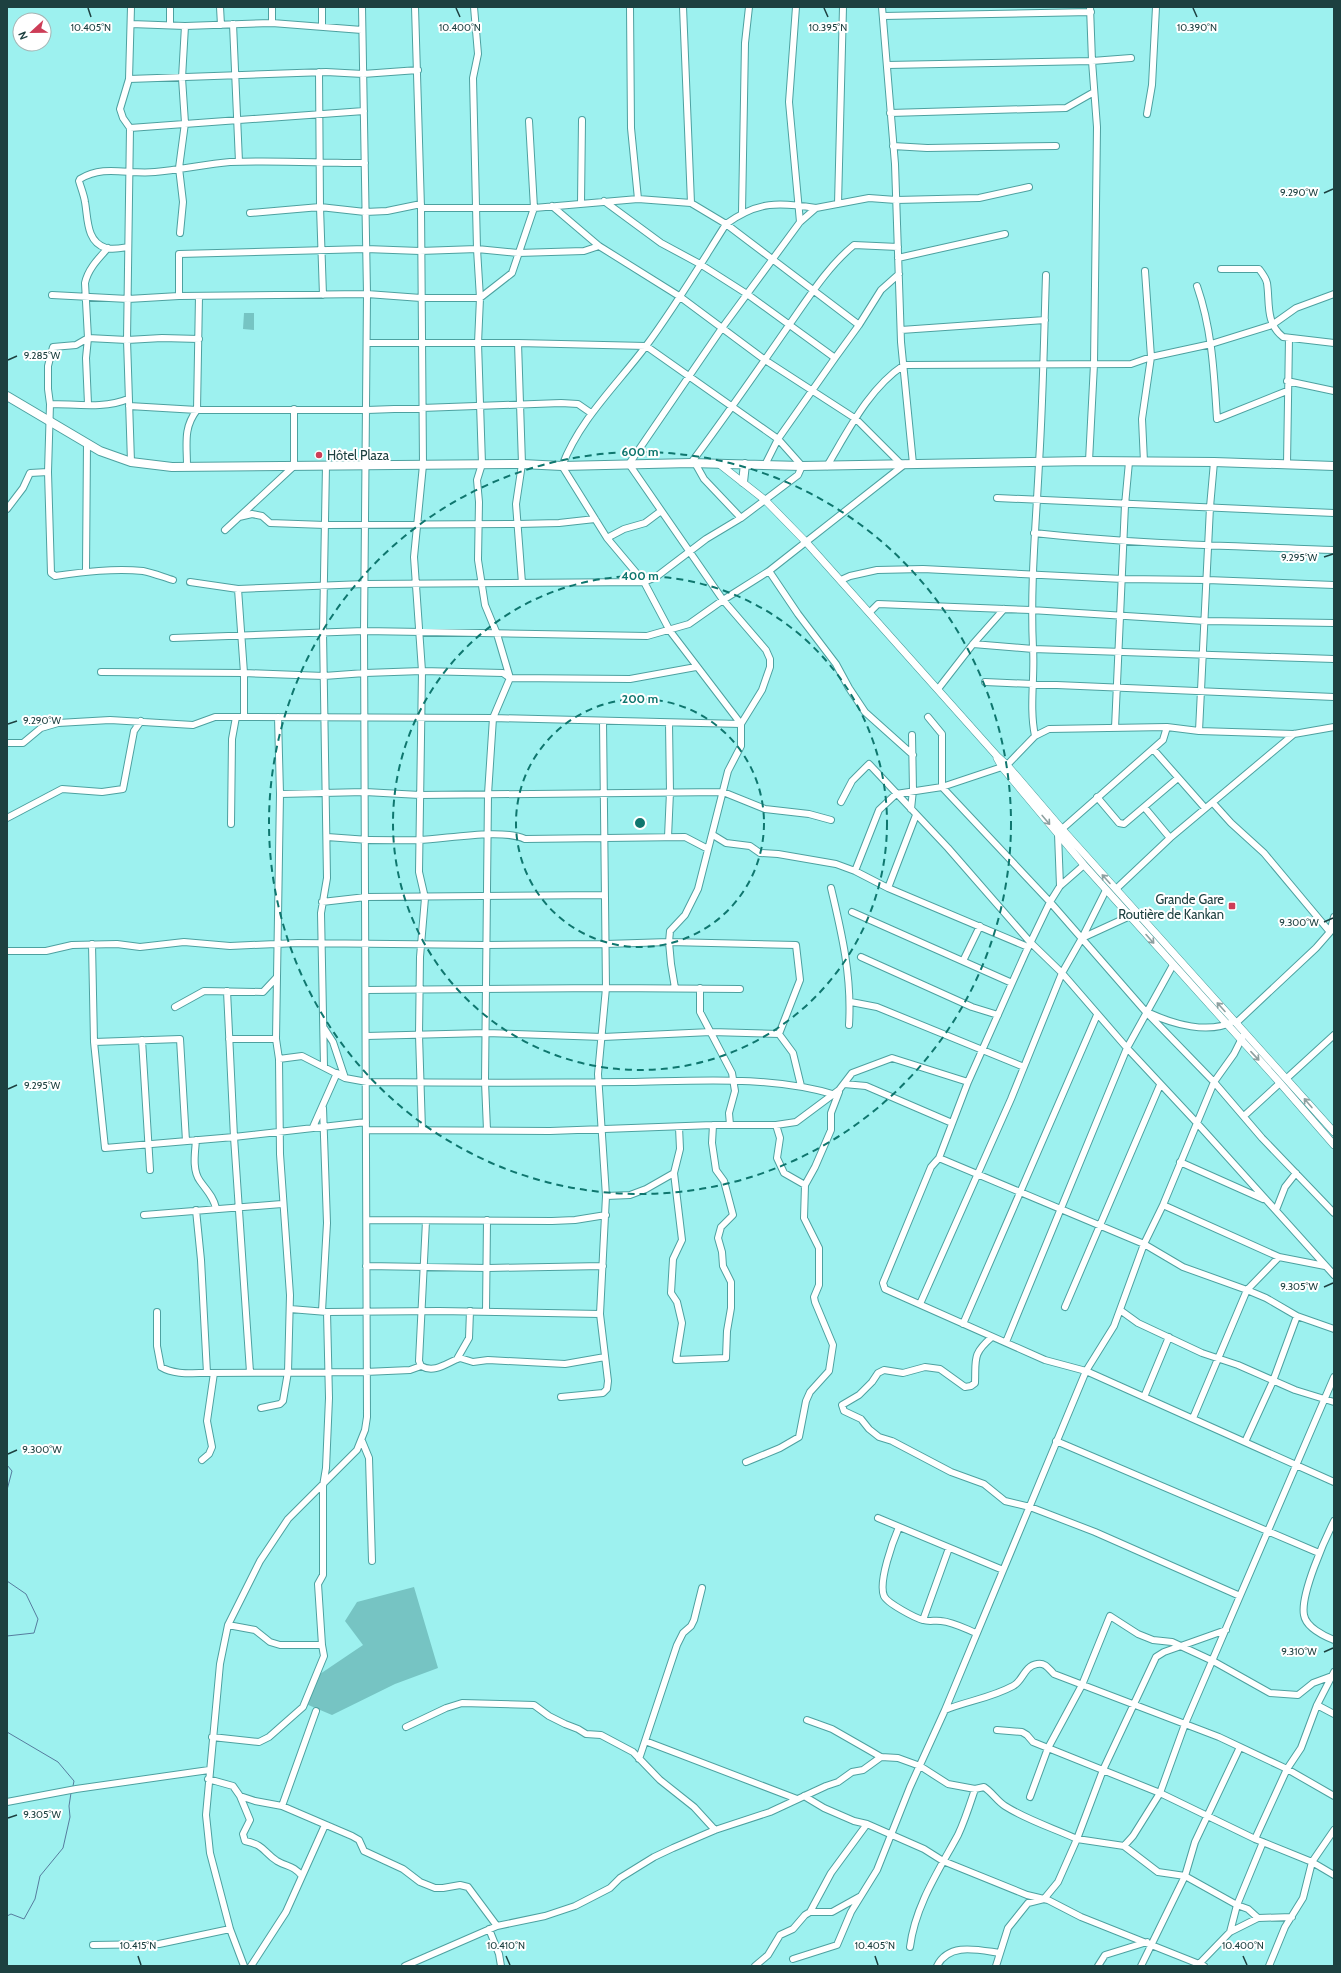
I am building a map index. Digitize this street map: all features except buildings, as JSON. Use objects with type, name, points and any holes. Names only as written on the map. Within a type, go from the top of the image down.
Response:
[{"type":"highway","points":[[7,396],[48,422],[100,451],[131,462],[187,466],[522,464],[562,466],[718,463],[827,466],[1089,461],[1214,462],[1334,466]]},
{"type":"highway","points":[[743,482],[745,464]]},
{"type":"main road","points":[[718,463],[765,500],[870,612],[997,756],[1060,832],[1084,865],[1334,1145]]},
{"type":"main road","points":[[1060,832],[1116,889],[1334,1132]]},
{"type":"street","points":[[131,7],[129,79],[120,109],[123,118],[130,128],[128,172],[127,340],[131,462]]},
{"type":"street","points":[[170,7],[170,25]]},
{"type":"street","points":[[220,7],[221,25]]},
{"type":"street","points":[[272,7],[272,23]]},
{"type":"street","points":[[322,7],[322,27]]},
{"type":"street","points":[[244,1966],[230,1929],[210,1853],[206,1815],[208,1779],[220,1664],[228,1625],[260,1561],[288,1519],[323,1486],[357,1450],[362,1441],[367,1417],[365,1372],[367,1082],[364,631],[366,584],[367,294],[362,7]]},
{"type":"street","points":[[415,7],[421,206],[420,251],[423,465],[414,557],[422,671],[419,872],[425,898],[419,1035],[422,1130]]},
{"type":"street","points":[[474,7],[478,54],[473,78],[477,249],[480,298],[478,343],[482,464],[477,480],[479,525],[478,560],[485,606],[497,634],[510,678],[493,718],[488,794],[489,835],[486,897],[485,1082],[487,1130]]},
{"type":"street","points":[[630,7],[631,128],[638,198]]},
{"type":"street","points":[[683,7],[691,202]]},
{"type":"street","points":[[742,212],[745,43],[749,7]]},
{"type":"street","points":[[796,7],[788,102],[800,222]]},
{"type":"street","points":[[838,204],[842,7]]},
{"type":"street","points":[[882,7],[896,200],[901,330],[904,365],[906,464]]},
{"type":"street","points":[[1147,114],[1152,85],[1156,7]]},
{"type":"street","points":[[883,16],[1091,10],[1092,61],[1097,126],[1094,364],[1089,461]]},
{"type":"street","points":[[131,24],[185,26],[272,23],[362,30]]},
{"type":"street","points":[[234,24],[239,162]]},
{"type":"street","points":[[180,233],[183,202],[179,168],[185,123],[182,78],[185,26]]},
{"type":"street","points":[[887,65],[1092,61],[1131,58]]},
{"type":"street","points":[[129,79],[319,72],[363,74],[418,70]]},
{"type":"street","points":[[319,72],[320,207],[323,295]]},
{"type":"street","points":[[890,113],[1066,108],[1094,92]]},
{"type":"street","points":[[130,128],[364,111]]},
{"type":"street","points":[[581,203],[582,120]]},
{"type":"street","points":[[52,295],[128,299],[179,296],[367,294],[421,298],[480,298],[512,273],[534,208],[529,121]]},
{"type":"street","points":[[893,146],[927,148],[1056,146]]},
{"type":"street","points":[[128,248],[108,248],[100,246],[94,239],[89,228],[86,204],[79,181],[94,172],[117,170],[128,172],[154,172],[239,162],[365,163]]},
{"type":"street","points":[[741,724],[696,667],[670,630],[644,582],[607,538],[562,466],[570,444],[591,413],[646,346],[726,224],[742,212],[771,204],[798,205],[816,208],[870,198],[896,200],[979,198],[1029,187]]},
{"type":"street","points":[[250,213],[320,207],[365,212],[387,211],[421,206],[534,208],[638,198],[691,202],[726,224],[859,325]]},
{"type":"street","points":[[604,201],[661,243],[700,264],[747,294],[835,358]]},
{"type":"street","points":[[552,206],[599,246],[679,296],[765,360],[856,419],[906,464]]},
{"type":"street","points":[[675,988],[669,942],[670,931],[685,915],[698,889],[708,849],[713,836],[728,771],[741,746],[741,724],[762,690],[770,667],[770,659],[766,650],[723,600],[629,464],[722,328],[800,222],[816,208]]},
{"type":"street","points":[[898,258],[1005,234]]},
{"type":"street","points":[[741,518],[704,479],[693,463],[814,290],[845,252],[854,245],[898,247]]},
{"type":"street","points":[[179,296],[179,254],[322,249],[420,251],[477,249],[518,253],[584,251],[599,246]]},
{"type":"street","points":[[88,404],[86,358],[88,338],[86,297],[87,276],[94,264],[108,248]]},
{"type":"street","points":[[1221,269],[1259,269],[1267,281],[1267,305],[1272,325],[1279,333],[1289,338],[1334,343]]},
{"type":"street","points":[[1144,462],[1142,419],[1151,357],[1145,271]]},
{"type":"street","points":[[765,465],[778,439],[811,390],[859,325],[881,290],[899,274]]},
{"type":"street","points":[[1035,736],[1031,718],[1034,684],[1031,610],[1039,462],[1046,275]]},
{"type":"street","points":[[1196,286],[1206,311],[1211,344],[1217,418],[1287,391]]},
{"type":"street","points":[[827,466],[856,419],[891,374],[904,365],[1131,364],[1151,357],[1211,344],[1272,325],[1296,308],[1334,294]]},
{"type":"street","points":[[187,466],[187,429],[190,419],[197,410],[199,296]]},
{"type":"street","points":[[901,330],[1045,320]]},
{"type":"street","points":[[173,580],[145,572],[122,570],[86,571],[55,576],[51,573],[48,472],[48,422],[50,404],[48,390],[48,366],[53,347],[76,345],[88,338],[127,340],[162,338],[199,339]]},
{"type":"street","points":[[1287,464],[1287,381],[1289,338]]},
{"type":"street","points":[[190,582],[238,589],[366,584],[644,582],[656,577],[706,540],[741,518],[798,475],[802,466],[778,439],[646,346],[518,343],[367,343]]},
{"type":"street","points":[[518,343],[522,464],[516,504],[522,583]]},
{"type":"street","points":[[1287,381],[1334,391]]},
{"type":"street","points":[[50,404],[120,403],[128,399]]},
{"type":"street","points":[[129,406],[197,410],[367,410],[561,403],[578,404],[591,413]]},
{"type":"street","points":[[225,530],[294,466],[294,409]]},
{"type":"street","points":[[86,571],[87,443]]},
{"type":"street","points":[[1115,728],[1123,579],[1125,505],[1129,462]]},
{"type":"street","points":[[1199,732],[1204,656],[1210,507],[1214,462]]},
{"type":"street","points":[[173,638],[364,631],[647,636],[689,624],[723,600],[769,571],[906,464]]},
{"type":"street","points":[[324,1066],[322,902],[327,878],[323,632],[326,465]]},
{"type":"street","points":[[7,510],[23,488],[30,473],[48,472]]},
{"type":"street","points":[[997,498],[1125,505],[1210,507],[1334,513]]},
{"type":"street","points":[[607,538],[624,529],[645,523],[661,511]]},
{"type":"street","points":[[239,516],[257,514],[270,523],[325,526],[366,524],[479,525],[559,523],[595,519]]},
{"type":"street","points":[[1034,534],[1208,545],[1334,550]]},
{"type":"street","points":[[841,580],[850,576],[877,570],[902,569],[1033,573],[1123,579],[1207,580],[1334,585]]},
{"type":"street","points":[[769,571],[798,614],[836,664],[849,688],[865,712],[913,755]]},
{"type":"street","points":[[238,589],[244,673],[244,716]]},
{"type":"street","points":[[870,612],[878,604],[1121,614],[1205,621],[1334,623]]},
{"type":"street","points":[[938,689],[973,644],[1004,608]]},
{"type":"street","points":[[973,644],[1033,649],[1204,656],[1334,659]]},
{"type":"street","points":[[101,672],[244,673],[324,676],[422,671],[503,673],[510,678],[630,679],[696,667]]},
{"type":"street","points":[[985,682],[1118,686],[1334,697]]},
{"type":"street","points":[[7,743],[23,743],[41,728],[58,723],[110,720],[193,725],[215,718],[244,716],[325,718],[493,718],[603,722],[741,724]]},
{"type":"street","points":[[231,824],[232,739],[236,717]]},
{"type":"street","points":[[261,1408],[280,1404],[283,1401],[288,1372],[290,1309],[282,1204],[279,1058],[276,1039],[280,794],[278,717]]},
{"type":"street","points":[[928,717],[942,734],[942,787],[1050,902],[1146,1012],[1214,1082],[1262,1138],[1334,1213]]},
{"type":"street","points":[[7,818],[62,789],[102,792],[123,789],[134,731],[142,721]]},
{"type":"street","points":[[561,1397],[603,1392],[607,1390],[608,1381],[600,1314],[606,1216],[603,1131],[599,1082],[606,988],[603,722]]},
{"type":"street","points":[[668,837],[670,792],[669,723]]},
{"type":"street","points":[[855,871],[879,810],[896,794],[913,790],[942,787],[1005,766],[1035,736],[1049,729],[1167,728],[1199,732],[1294,734],[1334,727]]},
{"type":"street","points":[[1060,886],[1060,832],[1097,797],[1163,740],[1167,728]]},
{"type":"street","points":[[1116,889],[1170,838],[1294,734]]},
{"type":"street","points":[[911,809],[913,790],[912,735]]},
{"type":"street","points":[[1153,749],[1205,808]]},
{"type":"street","points":[[841,802],[852,781],[869,764],[948,848],[1029,944],[1062,973],[1160,1085],[1196,1122],[1334,1275]]},
{"type":"street","points":[[1097,797],[1119,823],[1124,824],[1145,808],[1178,778]]},
{"type":"street","points":[[280,794],[326,792],[420,794],[723,792],[765,809],[809,814],[831,820]]},
{"type":"street","points":[[1213,803],[1231,823],[1264,853],[1330,932]]},
{"type":"street","points":[[1145,808],[1170,838]]},
{"type":"street","points":[[888,888],[916,815]]},
{"type":"street","points":[[327,837],[366,841],[420,840],[489,835],[516,835],[525,840],[586,840],[605,837],[685,837],[708,849]]},
{"type":"street","points":[[713,836],[726,843],[750,846],[760,853],[778,854],[834,864],[855,871],[888,888],[980,926],[1029,944]]},
{"type":"street","points":[[1084,865],[1060,886],[1050,902],[1029,944],[968,1082],[939,1158],[931,1167],[883,1283],[884,1289],[1045,1360],[1086,1372],[1193,1418],[1334,1482]]},
{"type":"street","points":[[831,888],[847,954],[850,1002],[849,1025]]},
{"type":"street","points":[[920,1304],[1024,1067],[1062,973],[1082,938],[1106,890]]},
{"type":"street","points":[[322,902],[366,898],[605,895]]},
{"type":"street","points":[[852,912],[1012,983]]},
{"type":"street","points":[[1082,938],[1130,916]]},
{"type":"street","points":[[1146,1012],[1168,1022],[1204,1027],[1227,1025],[1235,1022],[1307,957],[1330,932],[1334,917]]},
{"type":"street","points":[[963,961],[980,926]]},
{"type":"street","points":[[7,951],[46,951],[72,945],[92,944],[117,944],[140,947],[184,942],[230,946],[322,943],[422,943],[486,945],[669,942],[796,945],[800,980],[779,1034]]},
{"type":"street","points":[[92,944],[94,1042],[105,1148],[234,1137],[366,1122]]},
{"type":"street","points":[[861,957],[972,1007],[998,1015]]},
{"type":"street","points":[[1006,1342],[1127,1048],[1173,965]]},
{"type":"street","points":[[175,1007],[204,991],[263,992],[277,977]]},
{"type":"street","points":[[366,990],[606,988],[740,989]]},
{"type":"street","points":[[700,988],[700,1012],[732,1073],[735,1091],[729,1113],[730,1125]]},
{"type":"street","points":[[227,991],[234,1137],[240,1207],[250,1372]]},
{"type":"street","points":[[850,1002],[877,1007],[1024,1067]]},
{"type":"street","points":[[963,1324],[1098,1015]]},
{"type":"street","points":[[323,1026],[333,1042],[346,1078]]},
{"type":"street","points":[[366,1036],[486,1033],[603,1037],[711,1032],[779,1034]]},
{"type":"street","points":[[793,1959],[837,1945],[860,1897],[876,1870],[890,1834],[945,1710],[1002,1570],[1086,1372],[1114,1326],[1144,1244],[1163,1205],[1196,1122],[1214,1082],[1234,1054],[1244,1033]]},
{"type":"street","points":[[779,1034],[793,1053],[801,1086]]},
{"type":"street","points":[[1287,1078],[1334,1035]]},
{"type":"street","points":[[94,1042],[180,1039],[186,1141]]},
{"type":"street","points":[[229,1039],[276,1039]]},
{"type":"street","points":[[142,1040],[150,1170]]},
{"type":"street","points":[[279,1058],[302,1056],[346,1078],[367,1082],[421,1083],[733,1080],[801,1086],[837,1093]]},
{"type":"street","points":[[366,1130],[603,1131],[713,1125],[776,1125],[796,1122],[837,1093],[852,1073],[892,1058],[968,1082]]},
{"type":"street","points":[[313,1127],[323,1108],[337,1073]]},
{"type":"street","points":[[1244,1116],[1280,1083]]},
{"type":"street","points":[[844,1084],[866,1086],[952,1123]]},
{"type":"street","points":[[1065,1307],[1101,1227],[1160,1085]]},
{"type":"street","points":[[746,1462],[780,1448],[799,1436],[806,1401],[810,1392],[829,1372],[833,1345],[814,1297],[819,1285],[819,1248],[804,1218],[805,1185],[815,1168],[831,1130],[831,1113],[837,1093]]},
{"type":"street","points":[[212,1737],[259,1742],[269,1737],[303,1707],[324,1656],[318,1584],[323,1575],[323,1486],[326,1468],[329,1398],[324,1312],[327,1223],[323,1108]]},
{"type":"street","points":[[679,1127],[680,1149],[674,1173],[682,1240],[674,1259],[670,1293],[676,1302],[682,1323],[676,1360],[726,1358],[727,1331],[731,1308],[730,1282],[723,1266],[722,1252],[718,1238],[721,1227],[733,1215],[724,1181],[716,1170],[712,1143],[713,1125]]},
{"type":"street","points":[[776,1125],[780,1138],[777,1158],[784,1173],[805,1185]]},
{"type":"street","points":[[196,1140],[196,1174],[211,1194],[216,1208]]},
{"type":"street","points":[[939,1158],[978,1173],[1019,1193],[1144,1244],[1183,1267],[1247,1290],[1297,1316],[1334,1329]]},
{"type":"street","points":[[1180,1162],[1265,1200]]},
{"type":"street","points":[[606,1196],[630,1196],[646,1189],[674,1173]]},
{"type":"street","points":[[1276,1210],[1285,1187],[1296,1173]]},
{"type":"street","points":[[144,1214],[282,1204]]},
{"type":"street","points":[[1163,1205],[1279,1257],[1325,1266]]},
{"type":"street","points":[[196,1210],[201,1260],[207,1373]]},
{"type":"street","points":[[367,1220],[552,1221],[606,1216]]},
{"type":"street","points":[[486,1312],[488,1268],[487,1220]]},
{"type":"street","points":[[421,1366],[419,1361],[426,1221]]},
{"type":"street","points":[[1193,1418],[1247,1290],[1279,1257]]},
{"type":"street","points":[[366,1266],[424,1268],[603,1266]]},
{"type":"street","points":[[290,1309],[324,1312],[422,1311],[557,1312],[600,1314]]},
{"type":"street","points":[[1120,1310],[1138,1323],[1169,1337],[1295,1390],[1334,1402]]},
{"type":"street","points":[[157,1312],[157,1346],[161,1367],[166,1370],[182,1372],[365,1372],[410,1370],[421,1366],[425,1368],[443,1367],[457,1359],[464,1358],[473,1362],[488,1360],[565,1364],[605,1357]]},
{"type":"street","points":[[457,1359],[469,1338],[470,1312]]},
{"type":"street","points":[[1245,1442],[1273,1380],[1297,1316]]},
{"type":"street","points":[[992,1337],[986,1342],[974,1361],[975,1383],[971,1386],[965,1387],[940,1369],[926,1367],[903,1373],[884,1370],[878,1373],[872,1382],[858,1395],[842,1405],[844,1410],[861,1419],[869,1429],[879,1437],[892,1441],[951,1472],[984,1484],[1005,1501],[1030,1507],[1095,1532],[1240,1596]]},
{"type":"street","points":[[1144,1397],[1169,1337]]},
{"type":"street","points":[[202,1460],[209,1454],[212,1447],[208,1421],[214,1373]]},
{"type":"street","points":[[1124,1846],[1133,1836],[1160,1793],[1185,1724],[1334,1377]]},
{"type":"street","points":[[362,1441],[369,1458],[372,1561]]},
{"type":"street","points":[[1056,1441],[1319,1553]]},
{"type":"street","points":[[878,1518],[1002,1570]]},
{"type":"street","points":[[1334,1521],[1319,1553],[1310,1582],[1304,1615],[1321,1634],[1334,1640]]},
{"type":"street","points":[[899,1527],[890,1548],[883,1594],[890,1603],[922,1620],[943,1621],[976,1633]]},
{"type":"street","points":[[922,1620],[949,1548]]},
{"type":"street","points":[[639,1759],[677,1645],[683,1633],[691,1626],[694,1620],[702,1588]]},
{"type":"street","points":[[1030,1797],[1048,1748],[1082,1685],[1110,1616],[1138,1634],[1153,1640],[1172,1642],[1182,1646],[1213,1661],[1237,1676],[1276,1694],[1298,1695],[1313,1683],[1333,1674]]},
{"type":"street","points":[[228,1625],[255,1630],[270,1642],[280,1645],[322,1645]]},
{"type":"street","points":[[996,1966],[1008,1928],[1020,1911],[1028,1903],[1044,1899],[1058,1882],[1077,1839],[1103,1770],[1156,1657],[1164,1652],[1226,1630]]},
{"type":"street","points":[[945,1710],[976,1701],[1013,1686],[1020,1680],[1028,1668],[1038,1663],[1046,1665],[1054,1674],[1134,1703],[1240,1746],[1287,1768],[1334,1796]]},
{"type":"street","points":[[1256,1839],[1287,1768],[1301,1748],[1317,1705],[1333,1674]]},
{"type":"street","points":[[406,1727],[446,1708],[462,1703],[534,1705],[549,1716],[565,1724],[578,1728],[586,1734],[601,1735],[633,1752],[660,1780],[694,1807],[715,1830]]},
{"type":"street","points":[[1317,1705],[1334,1714]]},
{"type":"street","points":[[282,1806],[316,1711]]},
{"type":"street","points":[[807,1720],[832,1729],[880,1757],[898,1758],[920,1766],[948,1784],[974,1789],[984,1787],[1004,1805],[1034,1821],[1077,1839],[1124,1846],[1158,1872],[1185,1876],[1237,1905],[1248,1909],[1258,1918]]},
{"type":"street","points":[[997,1730],[1025,1733],[1033,1742],[1160,1793],[1256,1839],[1312,1862],[1334,1875]]},
{"type":"street","points":[[645,1741],[797,1799]]},
{"type":"street","points":[[1141,1966],[1150,1943],[1185,1876],[1195,1842],[1240,1746]]},
{"type":"street","points":[[405,1966],[488,1929],[545,1916],[575,1906],[610,1888],[620,1878],[654,1857],[715,1830],[770,1812],[830,1786],[852,1772],[863,1770],[880,1757]]},
{"type":"street","points":[[7,1802],[76,1789],[209,1770]]},
{"type":"street","points":[[208,1779],[233,1786],[240,1796],[250,1820],[243,1834],[245,1841],[263,1847],[277,1861],[295,1868],[302,1876]]},
{"type":"street","points":[[910,1947],[923,1903],[958,1834],[974,1789]]},
{"type":"street","points":[[240,1796],[255,1802],[282,1806],[356,1837],[364,1851],[403,1869],[420,1882],[435,1888],[460,1885],[468,1887],[497,1926]]},
{"type":"street","points":[[804,1796],[824,1808],[854,1821],[867,1824],[924,1849],[943,1861],[1027,1895],[1044,1899],[1081,1917],[1150,1943],[1200,1965],[1230,1932],[1258,1918],[1292,1917]]},
{"type":"street","points":[[755,1966],[775,1945],[780,1934],[793,1929],[805,1915],[810,1912],[831,1874],[867,1824]]},
{"type":"street","points":[[251,1966],[286,1912],[325,1825]]},
{"type":"street","points":[[1269,1966],[1285,1927],[1302,1898],[1312,1862],[1334,1830]]},
{"type":"street","points":[[1230,1932],[1237,1905],[1263,1842]]},
{"type":"street","points":[[810,1912],[832,1912],[860,1897]]},
{"type":"street","points":[[93,1945],[159,1944],[230,1929]]},
{"type":"street","points":[[488,1929],[499,1954],[501,1966]]},
{"type":"street","points":[[1098,1966],[1105,1954],[1150,1943]]},
{"type":"street","points":[[937,1966],[949,1952],[957,1949],[1000,1953]]},
{"type":"shaded area","points":[[244,313],[254,313],[254,330],[243,329]]},
{"type":"shaded area","points":[[414,1587],[438,1668],[395,1684],[332,1715],[306,1704],[320,1674],[363,1645],[345,1621],[357,1602]]},
{"type":"waterway","points":[[7,1465],[12,1471],[7,1490]]},
{"type":"waterway","points":[[7,1581],[26,1594],[38,1619],[34,1633],[7,1636]]},
{"type":"waterway","points":[[7,1732],[58,1762],[74,1781],[73,1786]]},
{"type":"waterway","points":[[7,1916],[11,1914],[24,1919],[35,1899],[40,1876],[63,1848],[70,1817],[69,1806],[71,1793]]},
{"type":"place","name":"Hôtel Plaza","points":[[319,455]]},
{"type":"place","name":"Grande Gare Routière de Kankan","points":[[1232,906]]}]
